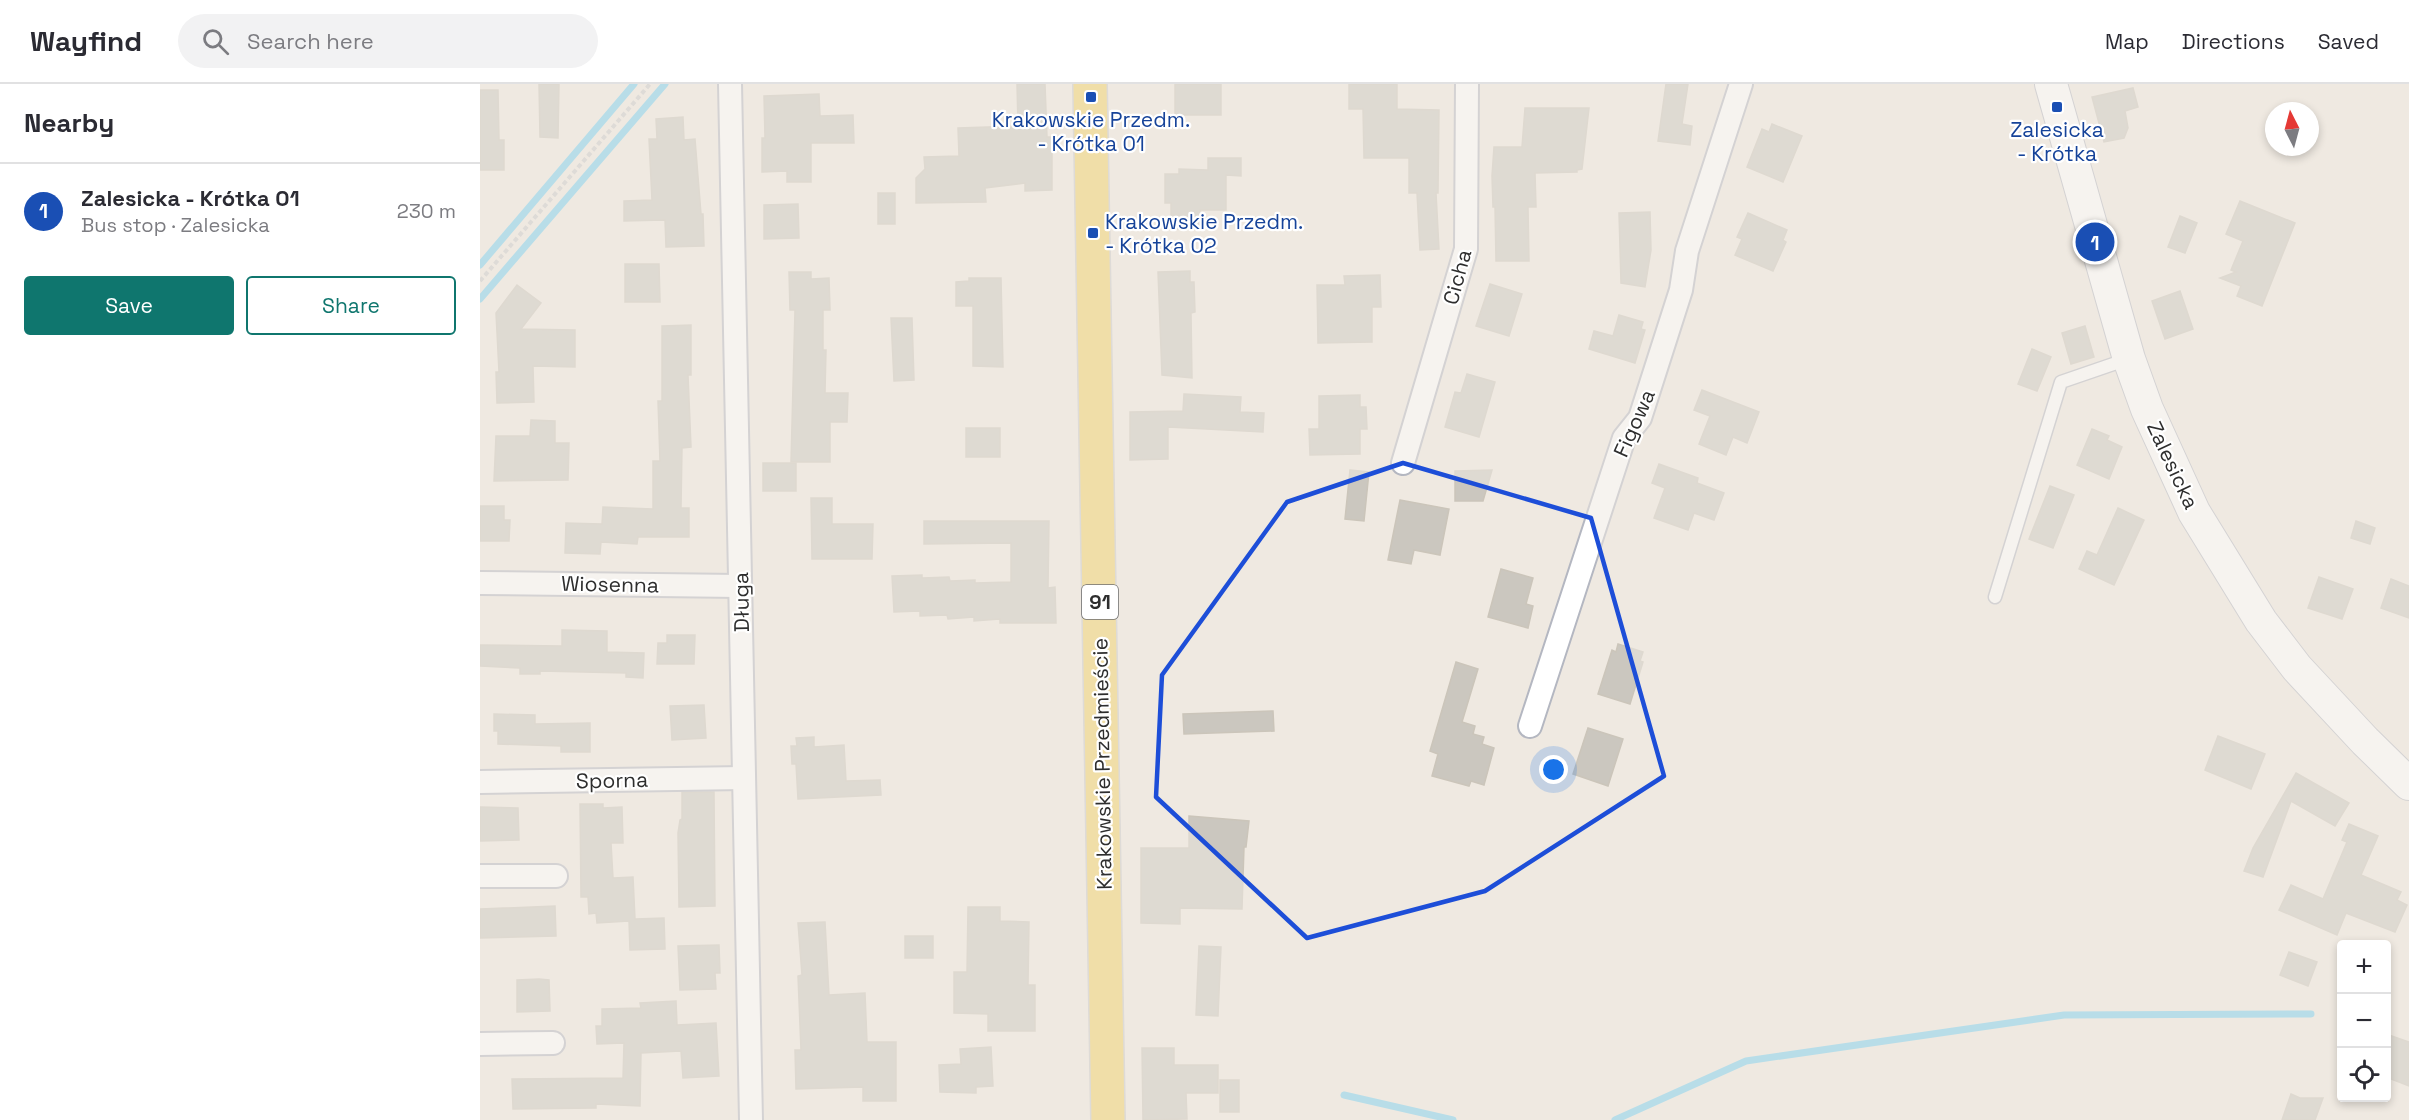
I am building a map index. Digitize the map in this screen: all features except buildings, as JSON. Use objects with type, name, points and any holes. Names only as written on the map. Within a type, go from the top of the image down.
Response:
[{"type":"main road","name":"Krakowskie Przedmieście","points":[[1090,84],[1108,1120]]},
{"type":"street","name":"Długa","points":[[730,84],[751,1120]]},
{"type":"street","name":"Cicha","points":[[1403,463],[1466,249],[1467,84]]},
{"type":"street","name":"Figowa","points":[[1530,726],[1624,438],[1640,418],[1681,290],[1687,251],[1741,84]]},
{"type":"street","name":"Zalesicka","points":[[2051,84],[2129,359],[2147,409],[2194,512],[2249,602],[2312,686],[2409,784]]},
{"type":"street","name":"Wiosenna","points":[[480,583],[740,586]]},
{"type":"street","name":"Sporna","points":[[480,782],[744,778]]},
{"type":"street","points":[[480,876],[556,876]]},
{"type":"street","points":[[480,1044],[553,1043]]},
{"type":"lane","points":[[1995,597],[2061,382],[2129,359]]},
{"type":"path","points":[[480,281],[650,84]]},
{"type":"highlighted area","points":[[1403,463],[1591,518],[1664,776],[1485,891],[1307,938],[1156,797],[1162,675],[1287,502]]},
{"type":"waterway","points":[[480,265],[634,84]]},
{"type":"waterway","points":[[480,299],[665,84]]},
{"type":"waterway","points":[[1615,1120],[1746,1061],[2064,1015],[2311,1014]]},
{"type":"waterway","points":[[1344,1095],[1453,1120]]},
{"type":"place","name":"Krakowskie Przedm. - Krótka 01","points":[[1091,97]]},
{"type":"place","name":"Zalesicka - Krótka","points":[[2057,107]]},
{"type":"place","name":"Krakowskie Przedm. - Krótka 02","points":[[1093,233]]},
{"type":"place","name":"Zalesicka - Krótka 01","points":[[2095,242]]}]
